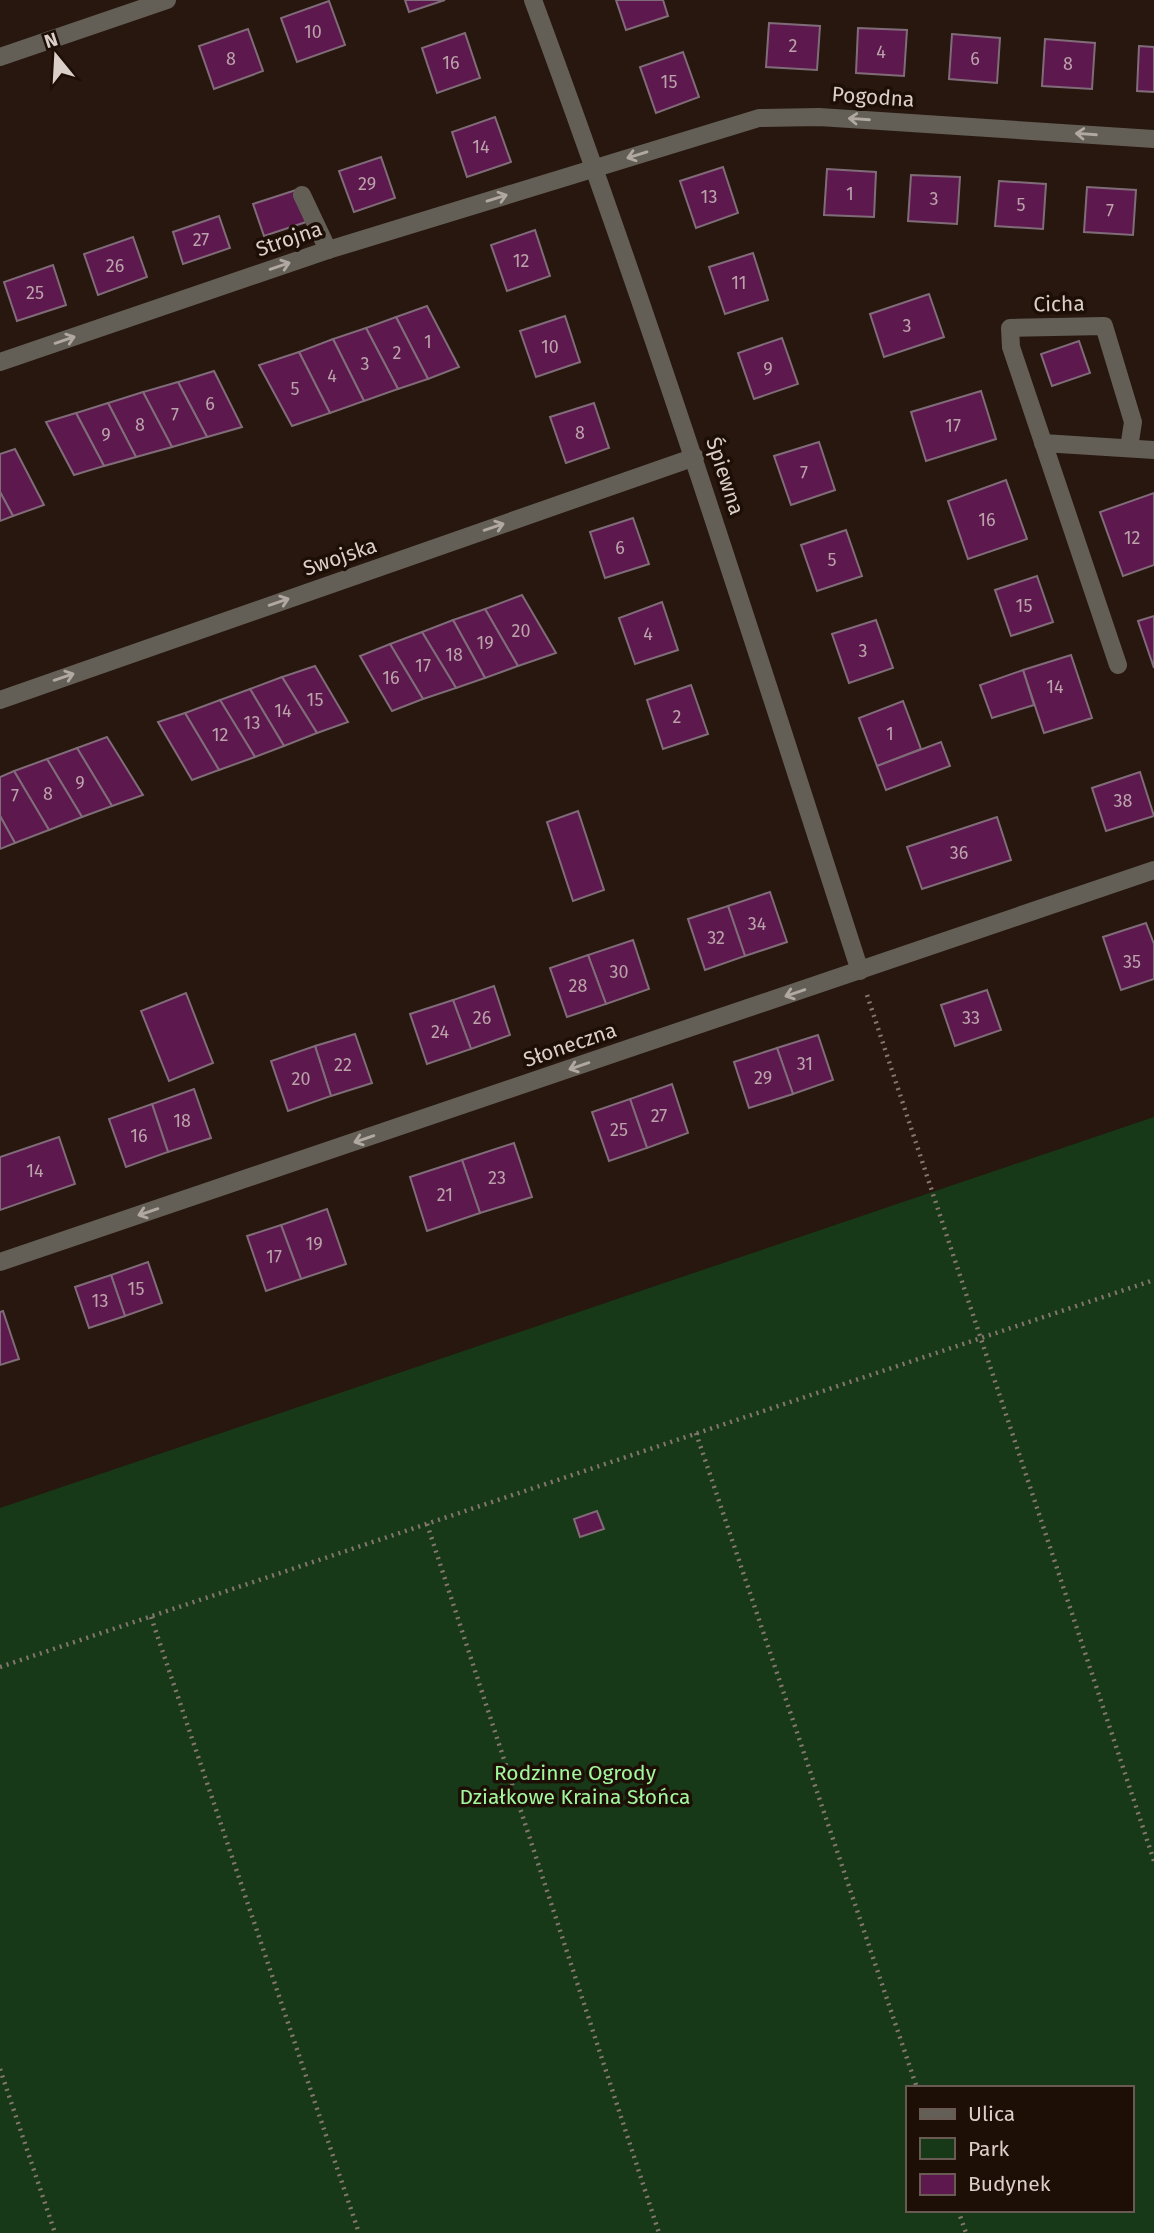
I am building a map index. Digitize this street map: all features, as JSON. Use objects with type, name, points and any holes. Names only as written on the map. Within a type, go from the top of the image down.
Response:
[{"type":"street","points":[[0,57],[167,0]]},
{"type":"street","name":"Śpiewna","points":[[533,0],[595,168],[695,457],[860,971]]},
{"type":"street","name":"Pogodna","points":[[595,168],[759,118],[818,117],[1154,139]]},
{"type":"street","name":"Strojna","points":[[0,362],[328,250],[595,168]]},
{"type":"street","points":[[302,195],[328,250]]},
{"type":"street","name":"Cicha","points":[[1118,665],[1011,347],[1010,328],[1104,326],[1133,422],[1129,448]]},
{"type":"street","points":[[1043,443],[1154,450]]},
{"type":"street","name":"Swojska","points":[[0,700],[695,457]]},
{"type":"street","name":"Słoneczna","points":[[0,1262],[1154,870]]},
{"type":"path","points":[[860,971],[1154,1861]]},
{"type":"path","points":[[0,1667],[1154,1280]]},
{"type":"path","points":[[696,1433],[916,2086]]},
{"type":"path","points":[[427,1524],[659,2233]]},
{"type":"path","points":[[151,1617],[359,2233]]},
{"type":"path","points":[[0,2069],[55,2233]]},
{"type":"path","points":[[959,2212],[966,2233]]},
{"type":"green space","name":"Rodzinne Ogrody Działkowe Kraina Słońca","points":[[1154,1117],[1154,2233],[0,2233],[0,1508]]},
{"type":"building","points":[[405,0],[445,0],[409,12]]},
{"type":"building","points":[[616,0],[663,0],[668,16],[626,30]]},
{"type":"building","points":[[329,1],[345,45],[297,62],[281,18]]},
{"type":"building","points":[[769,23],[820,26],[817,70],[766,67]]},
{"type":"building","points":[[858,28],[907,30],[904,76],[856,73]]},
{"type":"building","points":[[248,29],[263,71],[214,89],[199,46]]},
{"type":"building","points":[[465,33],[480,78],[437,93],[422,48]]},
{"type":"building","points":[[952,34],[1000,38],[997,83],[949,79]]},
{"type":"building","points":[[1045,39],[1095,43],[1092,89],[1042,86]]},
{"type":"building","points":[[1139,46],[1154,47],[1154,92],[1137,91]]},
{"type":"building","points":[[683,52],[699,97],[656,113],[640,67]]},
{"type":"building","points":[[495,117],[511,162],[467,177],[452,132]]},
{"type":"building","points":[[381,157],[395,198],[354,212],[339,171]]},
{"type":"building","points":[[723,167],[738,213],[696,228],[680,181]]},
{"type":"building","points":[[827,169],[876,172],[874,217],[824,215]]},
{"type":"building","points":[[911,175],[960,177],[957,224],[908,221]]},
{"type":"building","points":[[999,181],[1046,184],[1043,229],[995,226]]},
{"type":"building","points":[[1087,187],[1136,190],[1133,235],[1084,232]]},
{"type":"building","points":[[299,189],[309,221],[264,236],[253,204]]},
{"type":"building","points":[[219,216],[230,248],[183,264],[173,232]]},
{"type":"building","points":[[535,230],[550,276],[507,291],[491,245]]},
{"type":"building","points":[[133,237],[147,277],[98,295],[84,254]]},
{"type":"building","points":[[753,253],[768,300],[725,314],[709,267]]},
{"type":"building","points":[[53,265],[66,305],[17,321],[4,282]]},
{"type":"building","points":[[929,294],[944,337],[884,357],[870,314]]},
{"type":"building","points":[[427,306],[459,367],[428,379],[396,317]]},
{"type":"building","points":[[565,316],[580,362],[536,377],[520,331]]},
{"type":"building","points":[[396,317],[428,379],[398,389],[366,328]]},
{"type":"building","points":[[366,328],[398,389],[364,401],[333,339]]},
{"type":"building","points":[[782,338],[798,384],[754,399],[738,353]]},
{"type":"building","points":[[333,339],[364,401],[330,413],[299,352]]},
{"type":"building","points":[[1079,341],[1090,373],[1052,386],[1041,354]]},
{"type":"building","points":[[299,352],[330,413],[292,426],[259,365]]},
{"type":"building","points":[[214,371],[242,427],[207,437],[178,382]]},
{"type":"building","points":[[178,382],[207,437],[172,447],[143,392]]},
{"type":"building","points":[[981,391],[996,439],[926,461],[911,412]]},
{"type":"building","points":[[143,392],[172,447],[136,457],[108,403]]},
{"type":"building","points":[[108,403],[136,457],[104,466],[76,413]]},
{"type":"building","points":[[594,403],[609,448],[566,463],[550,417]]},
{"type":"building","points":[[76,413],[104,466],[74,475],[46,422]]},
{"type":"building","points":[[819,442],[835,490],[791,505],[774,456]]},
{"type":"building","points":[[15,449],[44,505],[13,516],[0,492],[0,454]]},
{"type":"building","points":[[1006,480],[1027,539],[968,559],[948,501]]},
{"type":"building","points":[[0,492],[13,516],[0,521]]},
{"type":"building","points":[[1154,493],[1154,565],[1123,576],[1100,512]]},
{"type":"building","points":[[633,518],[649,564],[605,578],[590,532]]},
{"type":"building","points":[[846,530],[862,576],[817,591],[801,545]]},
{"type":"building","points":[[1037,576],[1053,622],[1011,636],[995,590]]},
{"type":"building","points":[[522,595],[556,653],[518,666],[485,609]]},
{"type":"building","points":[[662,602],[678,650],[635,664],[619,618]]},
{"type":"building","points":[[485,609],[518,666],[485,678],[453,620]]},
{"type":"building","points":[[1154,616],[1154,668],[1138,621]]},
{"type":"building","points":[[453,620],[485,678],[456,688],[422,632]]},
{"type":"building","points":[[876,620],[893,668],[849,683],[832,634]]},
{"type":"building","points":[[422,632],[456,688],[423,699],[390,644]]},
{"type":"building","points":[[390,644],[423,699],[392,711],[360,656]]},
{"type":"building","points":[[1071,655],[1092,718],[1044,733],[1023,670]]},
{"type":"building","points":[[315,666],[348,722],[317,733],[282,677]]},
{"type":"building","points":[[1023,670],[1034,705],[992,718],[980,685]]},
{"type":"building","points":[[282,677],[317,733],[284,746],[250,689]]},
{"type":"building","points":[[691,685],[708,734],[663,749],[647,700]]},
{"type":"building","points":[[250,689],[284,746],[255,757],[220,700]]},
{"type":"building","points":[[220,700],[255,757],[219,770],[185,713]]},
{"type":"building","points":[[903,701],[921,749],[877,766],[859,718]]},
{"type":"building","points":[[185,713],[219,770],[192,780],[158,722]]},
{"type":"building","points":[[107,737],[143,795],[112,806],[77,748]]},
{"type":"building","points":[[941,742],[950,766],[886,790],[877,766]]},
{"type":"building","points":[[77,748],[112,806],[82,817],[47,759]]},
{"type":"building","points":[[47,759],[82,817],[49,830],[14,771]]},
{"type":"building","points":[[14,771],[49,830],[15,843],[0,816],[0,777]]},
{"type":"building","points":[[1140,772],[1154,816],[1106,831],[1092,788]]},
{"type":"building","points":[[578,811],[604,890],[573,901],[547,822]]},
{"type":"building","points":[[0,816],[15,843],[0,849]]},
{"type":"building","points":[[997,817],[1011,860],[922,889],[907,847]]},
{"type":"building","points":[[770,892],[787,942],[745,956],[728,906]]},
{"type":"building","points":[[728,906],[745,956],[705,970],[688,919]]},
{"type":"building","points":[[1146,923],[1154,944],[1154,979],[1121,990],[1103,937]]},
{"type":"building","points":[[633,940],[649,989],[606,1004],[588,955]]},
{"type":"building","points":[[588,955],[606,1004],[567,1017],[550,968]]},
{"type":"building","points":[[494,986],[510,1035],[471,1049],[453,1000]]},
{"type":"building","points":[[987,990],[1001,1030],[955,1046],[941,1005]]},
{"type":"building","points":[[186,993],[213,1063],[169,1081],[141,1011]]},
{"type":"building","points":[[453,1000],[471,1049],[427,1064],[410,1014]]},
{"type":"building","points":[[355,1034],[372,1083],[331,1096],[315,1046]]},
{"type":"building","points":[[818,1035],[833,1080],[793,1094],[777,1048]]},
{"type":"building","points":[[315,1046],[331,1096],[288,1111],[271,1061]]},
{"type":"building","points":[[777,1048],[793,1094],[749,1108],[734,1062]]},
{"type":"building","points":[[672,1084],[688,1133],[647,1148],[630,1099]]},
{"type":"building","points":[[194,1089],[211,1138],[168,1152],[152,1104]]},
{"type":"building","points":[[630,1099],[647,1148],[609,1161],[592,1112]]},
{"type":"building","points":[[152,1104],[168,1152],[126,1167],[109,1119]]},
{"type":"building","points":[[59,1137],[75,1184],[0,1210],[0,1157]]},
{"type":"building","points":[[514,1143],[532,1197],[480,1213],[462,1160]]},
{"type":"building","points":[[462,1160],[480,1213],[427,1231],[410,1177]]},
{"type":"building","points":[[327,1209],[346,1264],[301,1279],[281,1225]]},
{"type":"building","points":[[281,1225],[301,1279],[266,1291],[247,1236]]},
{"type":"building","points":[[148,1262],[162,1303],[125,1316],[111,1275]]},
{"type":"building","points":[[111,1275],[125,1316],[89,1328],[75,1287]]},
{"type":"building","points":[[3,1311],[19,1359],[0,1365],[0,1312]]},
{"type":"building","points":[[597,1511],[604,1529],[580,1537],[574,1519]]}]
